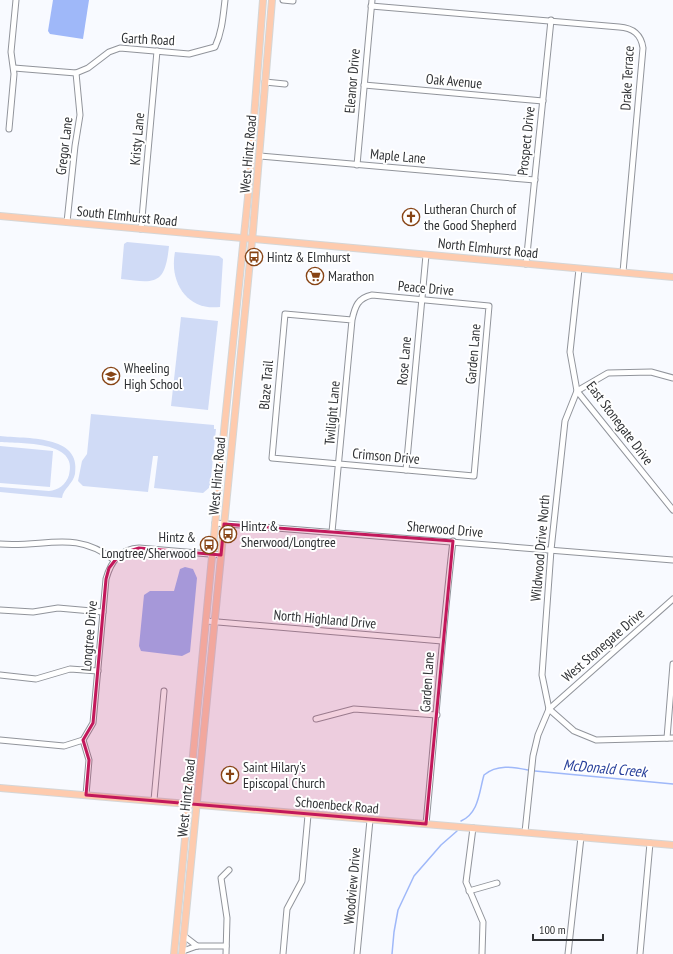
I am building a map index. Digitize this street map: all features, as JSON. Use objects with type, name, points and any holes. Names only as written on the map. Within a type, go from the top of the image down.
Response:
[{"type":"main road","name":"West Hintz Road","points":[[174,954],[190,804],[212,554],[244,239],[264,0]]},
{"type":"main road","name":"West Hintz Road","points":[[183,952],[260,156],[272,0]]},
{"type":"main road","name":"South Elmhurst Road","points":[[0,216],[252,240]]},
{"type":"main road","name":"North Elmhurst Road","points":[[252,240],[673,277]]},
{"type":"main road","name":"Schoenbeck Road","points":[[0,788],[86,796],[154,800],[308,815],[526,832],[673,846]]},
{"type":"street","points":[[9,128],[14,68],[11,52],[16,0]]},
{"type":"street","name":"Garth Road","points":[[76,73],[86,69],[108,52],[116,49],[195,54],[214,47],[222,28],[225,0]]},
{"type":"street","points":[[284,0],[293,1]]},
{"type":"street","name":"Eleanor Drive","points":[[357,165],[372,0]]},
{"type":"street","name":"Drake Terrace","points":[[371,6],[551,20],[628,28],[639,35],[643,44],[623,272]]},
{"type":"street","name":"Prospect Drive","points":[[526,264],[551,20]]},
{"type":"street","name":"Kristy Lane","points":[[140,229],[157,51]]},
{"type":"street","points":[[14,68],[76,73]]},
{"type":"street","name":"Gregor Lane","points":[[67,222],[80,114],[76,73]]},
{"type":"street","points":[[266,82],[285,84]]},
{"type":"street","name":"Oak Avenue","points":[[364,85],[542,101]]},
{"type":"street","name":"Maple Lane","points":[[260,156],[535,180]]},
{"type":"street","name":"Rose Lane","points":[[406,470],[426,255]]},
{"type":"street","name":"East Stonegate Drive","points":[[579,269],[570,352],[577,391],[673,510]]},
{"type":"street","name":"Peace Drive","points":[[361,299],[372,295],[489,306]]},
{"type":"street","name":"Twilight Lane","points":[[332,532],[340,464],[352,320],[354,309],[361,299]]},
{"type":"street","name":"Garden Lane","points":[[474,476],[489,306]]},
{"type":"street","name":"Blaze Trail","points":[[272,458],[285,314],[352,320]]},
{"type":"street","points":[[577,391],[608,373],[651,372],[673,378]]},
{"type":"street","name":"Wildwood Drive North","points":[[549,708],[542,675],[551,550],[565,421],[577,391]]},
{"type":"street","name":"Crimson Drive","points":[[272,458],[474,476]]},
{"type":"street","name":"Sherwood Drive","points":[[215,523],[453,541],[673,560]]},
{"type":"street","points":[[0,544],[23,545],[65,541],[82,543],[99,549],[114,560],[124,552],[136,548],[221,555]]},
{"type":"street","name":"Garden Lane","points":[[426,824],[437,715],[442,641],[453,541]]},
{"type":"street","name":"Longtree Drive","points":[[83,740],[93,723],[106,579],[109,568],[114,560]]},
{"type":"street","name":"West Stonegate Drive","points":[[549,708],[673,599]]},
{"type":"street","points":[[0,610],[33,612],[58,608],[103,612]]},
{"type":"street","name":"North Highland Drive","points":[[206,621],[442,641]]},
{"type":"street","points":[[667,738],[673,664]]},
{"type":"street","points":[[0,675],[36,679],[70,669],[98,672]]},
{"type":"street","points":[[154,800],[164,691]]},
{"type":"street","points":[[526,832],[533,756],[538,735],[549,708],[574,731],[596,740],[673,738]]},
{"type":"street","points":[[316,719],[354,709],[437,715]]},
{"type":"street","points":[[0,740],[64,746],[83,740],[88,749],[89,760],[86,796]]},
{"type":"street","points":[[283,954],[287,909],[302,881],[308,815]]},
{"type":"street","name":"Woodview Drive","points":[[357,954],[370,820]]},
{"type":"street","points":[[474,828],[466,876],[469,890],[482,922],[482,954]]},
{"type":"street","points":[[568,954],[581,837]]},
{"type":"street","points":[[640,954],[650,843]]},
{"type":"street","points":[[226,954],[227,918],[221,878],[229,870]]},
{"type":"street","points":[[469,890],[497,883]]},
{"type":"street","points":[[184,936],[197,946]]},
{"type":"street","points":[[183,952],[197,946],[226,946]]},
{"type":"highlighted area","points":[[224,524],[453,541],[426,824],[86,795],[89,760],[83,740],[93,723],[106,579],[109,568],[120,554],[139,548],[221,555]]},
{"type":"shaded area","points":[[127,242],[169,246],[165,269],[161,275],[150,281],[121,279],[124,244]]},
{"type":"shaded area","points":[[175,252],[219,256],[223,259],[220,307],[208,307],[198,304],[183,292],[178,284],[175,274]]},
{"type":"shaded area","points":[[181,317],[218,321],[208,410],[171,406]]},
{"type":"shaded area","points":[[91,414],[214,425],[214,429],[216,429],[210,487],[203,493],[154,488],[158,456],[153,456],[148,492],[83,486],[78,481],[82,461],[87,454]]},
{"type":"shaded area","points":[[0,436],[50,441],[61,445],[70,452],[75,461],[75,474],[62,498],[0,492],[0,487],[49,491],[56,489],[64,484],[68,479],[70,464],[65,455],[57,450],[34,444],[0,442]]},
{"type":"shaded area","points":[[0,446],[53,451],[50,487],[0,483]]},
{"type":"water","points":[[53,0],[89,0],[83,39],[50,34],[48,31]]},
{"type":"water","points":[[185,567],[193,569],[197,578],[190,652],[182,656],[141,651],[139,646],[144,595],[150,591],[174,591],[180,569]]},
{"type":"waterway","name":"McDonald Creek","points":[[461,821],[467,817],[475,807],[484,775],[494,769],[505,767],[528,770]]},
{"type":"waterway","name":"McDonald Creek","points":[[535,771],[673,784]]},
{"type":"waterway","name":"McDonald Creek","points":[[392,954],[398,910],[414,876],[441,845],[457,831]]},
{"type":"place","name":"Lutheran Church of the Good Shepherd","points":[[411,217]]},
{"type":"place","name":"Hintz & Elmhurst","points":[[254,257]]},
{"type":"place","name":"Marathon","points":[[315,276]]},
{"type":"place","name":"Wheeling High School","points":[[111,376]]},
{"type":"place","name":"Hintz & Sherwood/Longtree","points":[[228,534]]},
{"type":"place","name":"Hintz & Longtree/Sherwood","points":[[209,545]]},
{"type":"place","name":"Saint Hilary's Episcopal Church","points":[[230,775]]}]
